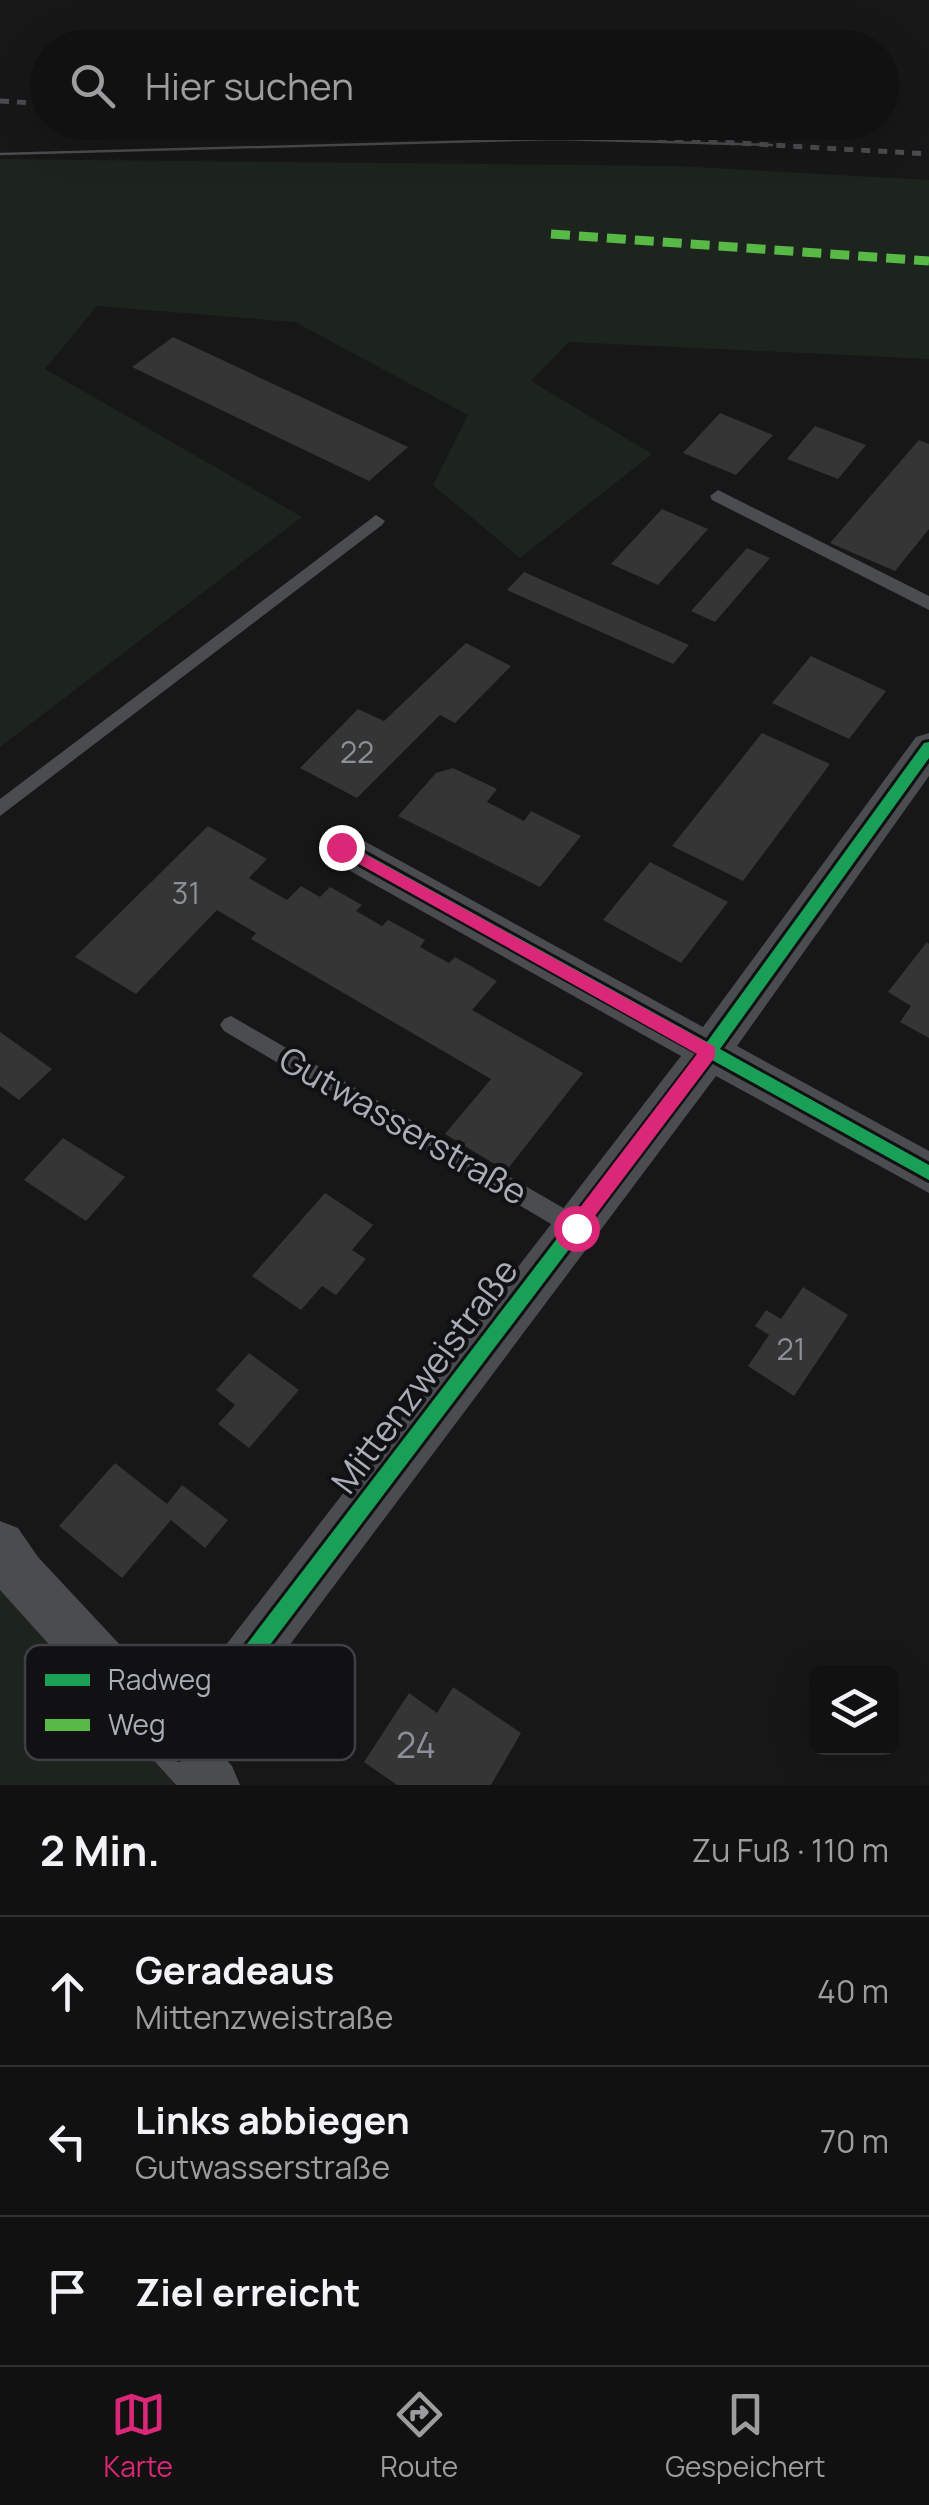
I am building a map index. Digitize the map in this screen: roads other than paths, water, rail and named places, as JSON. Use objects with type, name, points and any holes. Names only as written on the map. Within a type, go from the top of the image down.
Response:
[{"type":"street","name":"Mittenzweistraße","points":[[282,1645],[576,1228],[709,1052],[929,747]]},
{"type":"street","points":[[341,847],[929,1173]]},
{"type":"street","points":[[0,1546],[20,1575],[84,1645]]},
{"type":"lane","points":[[718,496],[929,604]]},
{"type":"lane","points":[[0,808],[376,521]]},
{"type":"lane","name":"Gutwasserstraße","points":[[232,1026],[576,1228]]},
{"type":"tram line","points":[[0,154],[519,140]]},
{"type":"tram line","points":[[592,140],[772,145]]},
{"type":"railway","points":[[0,101],[30,103]]},
{"type":"railway","points":[[684,140],[929,154]]}]
